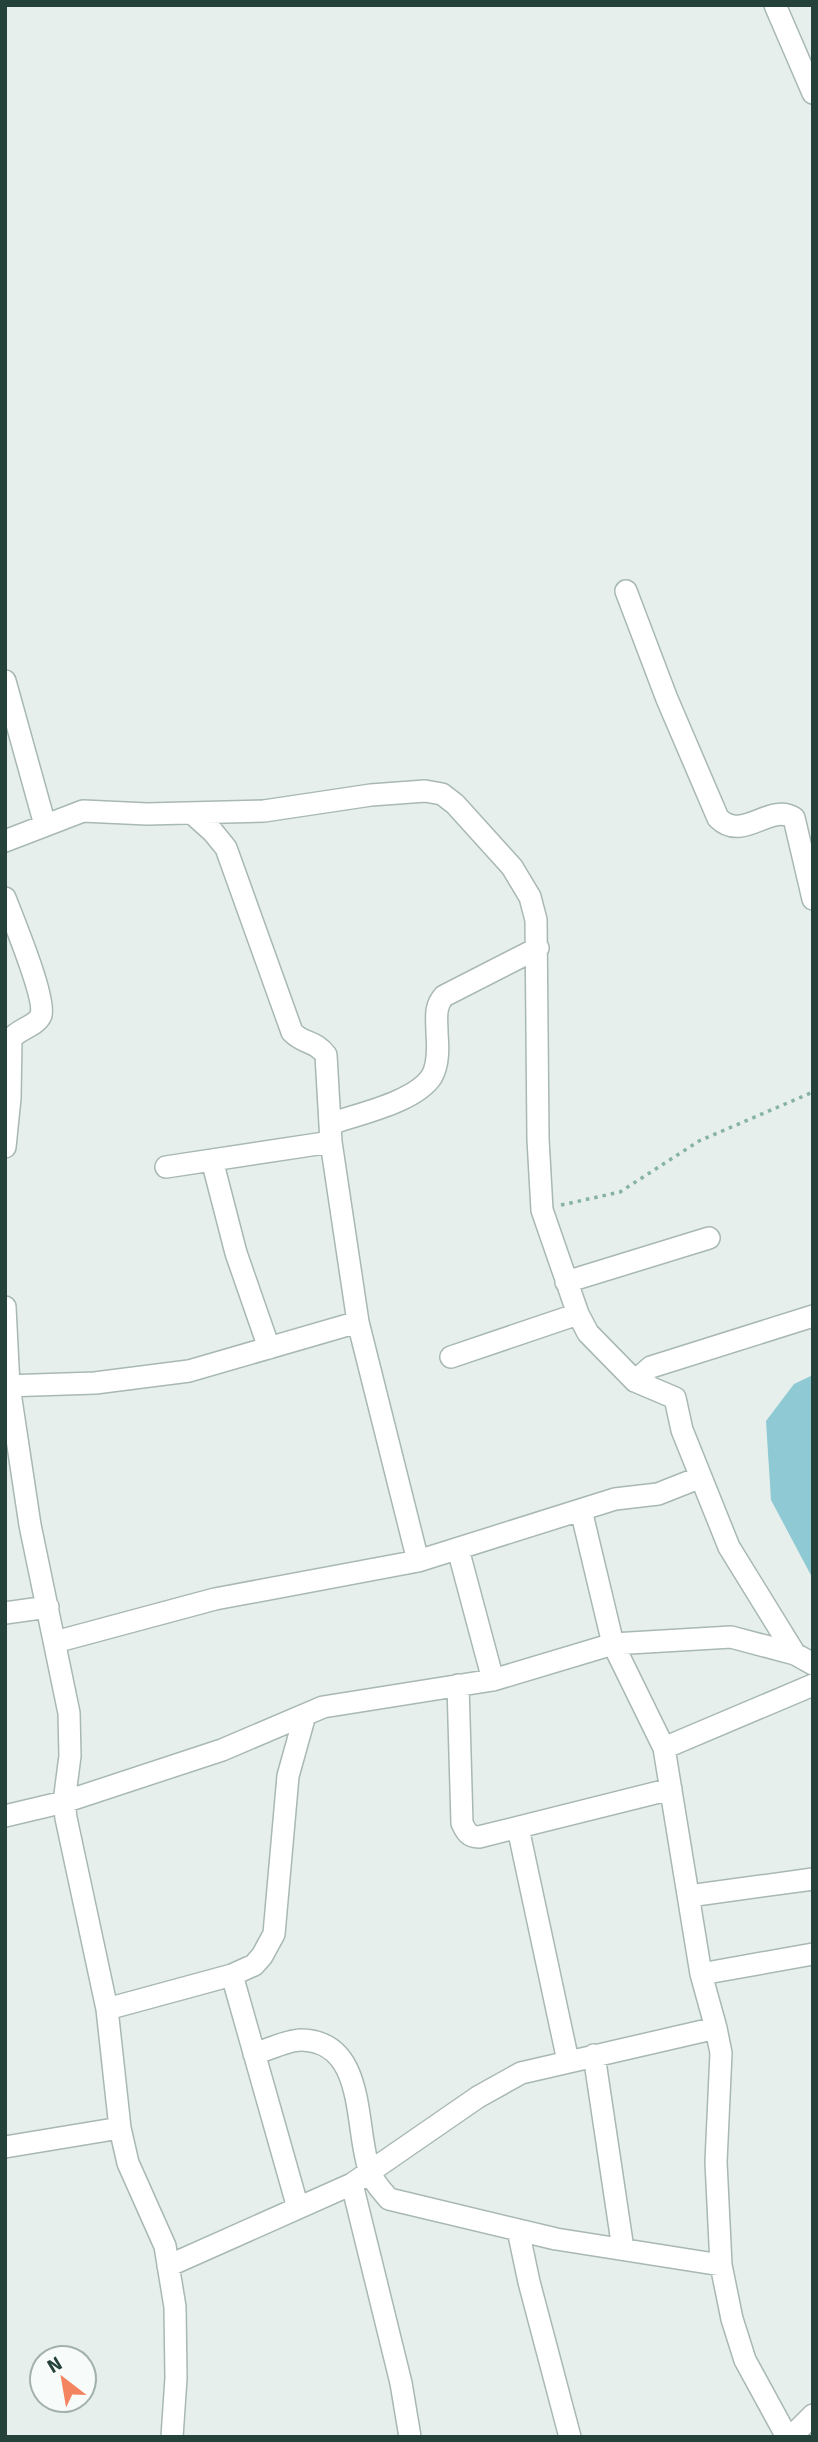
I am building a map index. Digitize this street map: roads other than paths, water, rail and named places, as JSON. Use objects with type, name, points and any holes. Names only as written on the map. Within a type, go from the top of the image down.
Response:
[{"type":"street","points":[[775,5],[813,93]]},
{"type":"street","points":[[625,590],[667,699],[718,818],[726,826],[734,828],[778,814],[794,818],[813,899]]},
{"type":"street","points":[[5,681],[44,825]]},
{"type":"street","points":[[5,841],[83,811],[147,814],[264,811],[371,795],[425,791],[442,794],[455,804],[512,867],[530,897],[536,920],[538,1139],[542,1210],[578,1314],[588,1333],[635,1381],[675,1398],[682,1430],[729,1547],[804,1659]]},
{"type":"street","points":[[192,813],[226,848],[292,1032],[299,1039],[319,1046],[326,1055],[330,1133],[358,1322],[418,1561]]},
{"type":"street","points":[[5,898],[37,988],[41,1013],[33,1023],[16,1032],[12,1039],[5,1147]]},
{"type":"street","points":[[166,1167],[212,1160],[330,1133],[406,1098],[432,1077],[436,1067],[437,1009],[440,1001],[465,985],[538,948]]},
{"type":"street","points":[[212,1160],[236,1253],[269,1348]]},
{"type":"street","points":[[566,1282],[709,1238]]},
{"type":"street","points":[[5,1307],[7,1386],[30,1525],[69,1713],[70,1756],[64,1802],[66,1818],[107,2009],[120,2127],[128,2163],[165,2245],[175,2307],[176,2378],[172,2437]]},
{"type":"street","points":[[451,1357],[578,1314]]},
{"type":"street","points":[[635,1381],[651,1367],[813,1316]]},
{"type":"street","points":[[7,1386],[96,1383],[190,1371],[358,1322]]},
{"type":"street","points":[[55,1642],[215,1600],[418,1561],[615,1499],[659,1494],[701,1477]]},
{"type":"street","points":[[581,1510],[613,1644],[664,1748],[701,1973],[721,2053],[716,2162],[721,2265],[732,2319],[745,2360],[789,2437],[813,2415]]},
{"type":"street","points":[[458,1549],[494,1680]]},
{"type":"street","points":[[5,1613],[48,1606]]},
{"type":"street","points":[[5,1816],[64,1802],[222,1750],[323,1707],[494,1680],[613,1644],[731,1637],[804,1659]]},
{"type":"street","points":[[458,1685],[462,1823],[472,1837],[479,1838],[671,1789]]},
{"type":"street","points":[[664,1748],[813,1685]]},
{"type":"street","points":[[107,2009],[232,1975],[254,1965],[262,1956],[274,1934],[288,1776],[305,1715]]},
{"type":"street","points":[[518,1828],[568,2061]]},
{"type":"street","points":[[689,1896],[813,1879]]},
{"type":"street","points":[[701,1973],[813,1954]]},
{"type":"street","points":[[232,1975],[298,2208]]},
{"type":"street","points":[[168,2266],[361,2178],[478,2097],[522,2073],[716,2028]]},
{"type":"street","points":[[254,2054],[299,2040],[318,2042],[344,2063],[354,2084],[361,2178],[410,2437]]},
{"type":"street","points":[[594,2055],[623,2249]]},
{"type":"street","points":[[5,2147],[120,2127]]},
{"type":"street","points":[[361,2178],[380,2189],[389,2199],[556,2239],[721,2265]]},
{"type":"street","points":[[518,2230],[570,2437]]},
{"type":"water","points":[[813,1375],[813,1579],[771,1500],[766,1421],[794,1384]]}]
